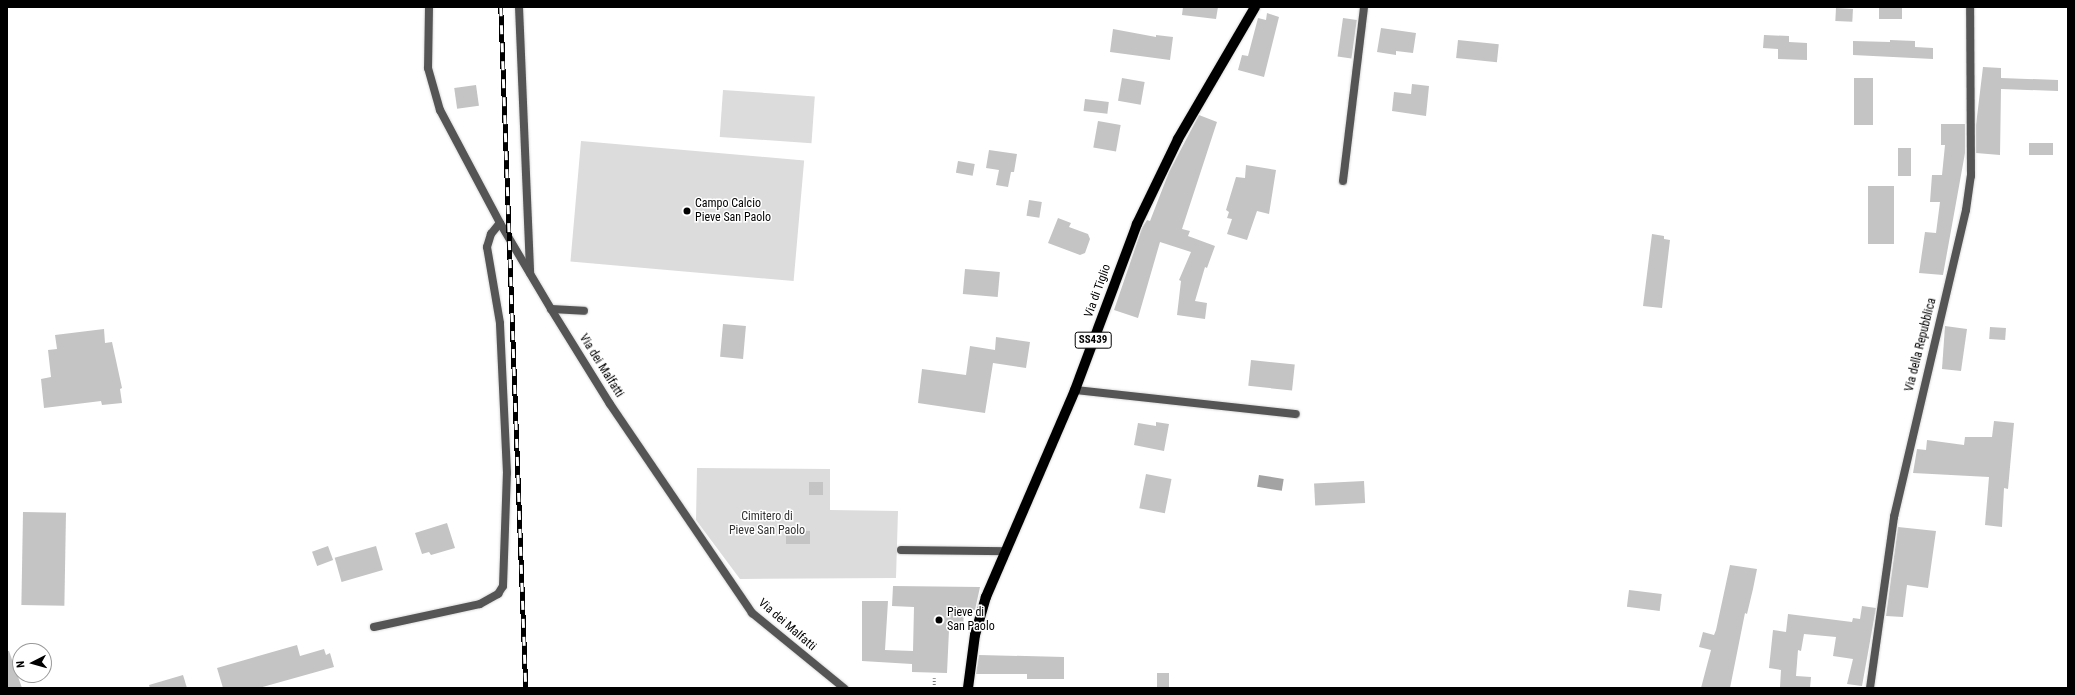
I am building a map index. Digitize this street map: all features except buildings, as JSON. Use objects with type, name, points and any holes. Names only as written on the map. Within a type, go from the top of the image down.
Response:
[{"type":"main road","name":"Via di Tiglio","points":[[968,688],[975,635],[986,597],[1075,390],[1137,224],[1178,139],[1255,7]]},
{"type":"street","name":"Via dei Malfatti","points":[[428,7],[428,68],[440,110],[500,223],[551,309],[610,404],[752,613],[844,688]]},
{"type":"street","points":[[519,7],[530,273]]},
{"type":"street","points":[[1343,181],[1364,7]]},
{"type":"street","name":"Via della Repubblica","points":[[1870,688],[1894,516],[1966,210],[1970,183],[1970,7]]},
{"type":"street","points":[[374,627],[480,604],[498,594],[503,586],[507,473],[500,323],[487,247],[491,234],[500,223]]},
{"type":"street","points":[[551,309],[584,311]]},
{"type":"street","points":[[1075,390],[1296,414]]},
{"type":"street","points":[[901,550],[1006,551]]},
{"type":"path","points":[[934,678],[934,688]]},
{"type":"green space","points":[[723,90],[815,96],[811,143],[720,137]]},
{"type":"green space","name":"Campo Calcio Pieve San Paolo","points":[[581,141],[804,161],[794,281],[570,262]]},
{"type":"green space","name":"Cimitero di Pieve San Paolo","points":[[697,468],[830,469],[830,510],[898,511],[896,578],[740,579],[696,520]]},
{"type":"shaded area","points":[[1259,475],[1284,479],[1282,491],[1257,487]]},
{"type":"railway","points":[[501,7],[526,688]]},
{"type":"place","name":"Campo Calcio Pieve San Paolo","points":[[687,211]]},
{"type":"place","name":"Pieve di San Paolo","points":[[939,620]]}]
